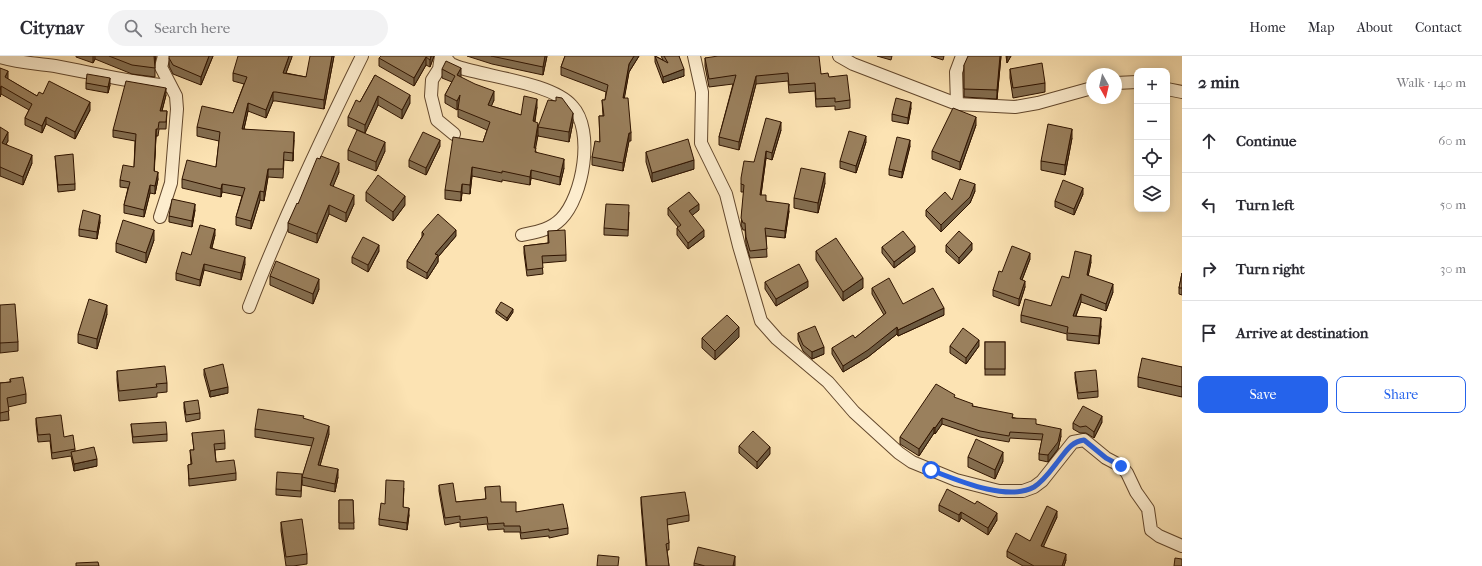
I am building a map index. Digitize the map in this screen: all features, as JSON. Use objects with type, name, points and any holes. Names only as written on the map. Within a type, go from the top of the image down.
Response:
[{"type":"street","points":[[0,56],[20,62],[54,61],[146,84],[170,86]]},
{"type":"street","points":[[160,217],[171,183],[177,109],[176,96],[161,67],[164,56]]},
{"type":"street","points":[[249,307],[274,241],[313,155],[362,56]]},
{"type":"street","points":[[454,134],[437,120],[431,96],[432,80],[439,69],[443,56],[451,64],[458,67],[542,89],[561,97],[572,106],[580,116],[586,144],[586,156],[574,197],[561,219],[547,229],[522,236]]},
{"type":"street","points":[[694,56],[702,92],[701,143],[726,194],[760,320],[777,339],[828,382],[854,412],[898,453],[912,462],[956,480],[999,491],[1023,491],[1034,487],[1042,481],[1073,442],[1084,440],[1106,458],[1121,466],[1127,473],[1136,492],[1148,509],[1151,530],[1159,536],[1182,546]]},
{"type":"street","points":[[840,56],[853,64],[957,104],[1015,106],[1038,103],[1086,90]]},
{"type":"street","points":[[957,104],[956,72],[962,56]]},
{"type":"street","points":[[1122,83],[1134,82]]},
{"type":"street","points":[[1170,89],[1182,92]]},
{"type":"building","points":[[109,56],[154,56],[155,68],[132,65]]},
{"type":"building","points":[[169,56],[209,56],[201,77],[173,65]]},
{"type":"building","points":[[238,56],[289,56],[283,73],[306,77],[310,56],[332,56],[324,100],[273,92],[266,110],[248,103],[242,129],[294,132],[293,153],[284,152],[283,169],[268,169],[264,192],[260,191],[251,221],[236,217],[245,188],[222,184],[221,189],[182,179],[187,160],[216,167],[220,132],[197,127],[202,106],[233,113],[247,77],[233,73]]},
{"type":"building","points":[[381,56],[431,56],[430,60],[426,57],[414,78],[379,58]]},
{"type":"building","points":[[491,56],[545,56],[543,67]]},
{"type":"building","points":[[565,56],[634,56],[629,64],[623,98],[628,98],[631,133],[629,133],[623,163],[592,157],[595,141],[600,142],[599,116],[604,116],[602,100],[605,100],[608,85],[561,67]]},
{"type":"building","points":[[655,56],[668,63],[664,56],[679,56],[684,69],[663,77]]},
{"type":"building","points":[[718,56],[819,56],[821,74],[828,73],[829,77],[847,75],[850,100],[835,102],[835,98],[816,99],[815,83],[789,85],[788,73],[756,76],[739,142],[719,137],[736,75],[709,79],[705,58]]},
{"type":"building","points":[[968,56],[1000,56],[997,90],[964,89],[964,65]]},
{"type":"building","points":[[446,61],[461,68],[457,75],[494,91],[488,105],[521,115],[524,96],[537,99],[533,121],[538,123],[534,148],[536,148],[535,152],[564,159],[560,177],[531,170],[530,177],[472,167],[470,185],[462,184],[461,192],[445,190],[453,137],[483,142],[490,122],[458,109],[460,95],[457,101],[445,95],[455,76],[442,69]]},
{"type":"building","points":[[1042,63],[1045,83],[1013,88],[1010,69]]},
{"type":"building","points":[[0,68],[8,71],[5,77],[37,96],[39,92],[43,94],[49,81],[90,102],[75,132],[46,117],[42,126],[25,118],[32,104],[1,86],[0,90]]},
{"type":"building","points":[[87,74],[110,78],[108,87],[86,83]]},
{"type":"building","points":[[375,75],[410,95],[402,110],[378,96],[365,125],[348,117],[356,100],[360,102]]},
{"type":"building","points":[[126,81],[166,88],[160,111],[167,111],[166,122],[159,122],[158,129],[156,129],[154,171],[158,172],[155,186],[150,185],[144,210],[124,205],[130,182],[120,180],[123,165],[134,167],[136,134],[113,130]]},
{"type":"building","points":[[556,97],[562,98],[573,113],[569,132],[538,127],[548,100],[556,101]]},
{"type":"building","points":[[896,98],[911,102],[908,118],[892,114]]},
{"type":"building","points":[[953,108],[976,117],[960,162],[932,151]]},
{"type":"building","points":[[766,118],[781,122],[772,153],[766,151],[760,195],[766,195],[766,201],[789,204],[785,231],[765,228],[767,249],[750,251],[746,237],[745,223],[743,223],[741,218],[744,185],[741,184],[741,178],[744,161],[754,162]]},
{"type":"building","points":[[1048,124],[1072,129],[1065,165],[1041,161]]},
{"type":"building","points":[[0,127],[8,132],[2,143],[32,155],[23,177],[0,167]]},
{"type":"building","points":[[357,130],[385,142],[376,162],[348,150]]},
{"type":"building","points":[[849,131],[866,136],[856,166],[840,161]]},
{"type":"building","points":[[423,132],[440,140],[426,168],[409,160]]},
{"type":"building","points":[[897,137],[910,140],[902,172],[889,169]]},
{"type":"building","points":[[688,139],[694,160],[652,173],[646,152]]},
{"type":"building","points":[[73,154],[75,184],[58,185],[55,156]]},
{"type":"building","points":[[321,156],[339,163],[330,185],[354,195],[346,213],[329,205],[317,234],[288,223],[297,203],[298,204],[317,158],[320,159]]},
{"type":"building","points":[[801,168],[825,173],[818,203],[794,198]]},
{"type":"building","points":[[378,175],[405,196],[393,212],[366,192]]},
{"type":"building","points":[[960,179],[975,184],[970,197],[941,225],[926,210],[945,192],[952,200]]},
{"type":"building","points":[[1063,180],[1083,188],[1074,209],[1055,201]]},
{"type":"building","points":[[689,192],[699,204],[689,211],[704,230],[688,243],[677,228],[681,225],[668,208]]},
{"type":"building","points":[[172,199],[195,204],[192,221],[169,216]]},
{"type":"building","points":[[606,204],[629,205],[628,230],[604,228]]},
{"type":"building","points":[[83,210],[100,215],[97,232],[79,229]]},
{"type":"building","points":[[438,214],[456,230],[435,254],[438,255],[427,273],[407,261],[424,234],[422,232]]},
{"type":"building","points":[[123,220],[154,230],[146,253],[116,243]]},
{"type":"building","points":[[200,225],[215,229],[210,248],[245,257],[241,273],[204,264],[200,280],[176,273],[182,252],[191,255]]},
{"type":"building","points":[[565,230],[566,255],[542,256],[543,268],[527,270],[524,246],[549,243],[548,231]]},
{"type":"building","points":[[903,231],[915,246],[894,262],[882,247]]},
{"type":"building","points":[[959,231],[972,243],[959,258],[946,245]]},
{"type":"building","points":[[363,237],[379,245],[368,265],[352,257]]},
{"type":"building","points":[[836,238],[863,278],[843,292],[816,251]]},
{"type":"building","points":[[1012,246],[1030,253],[1020,279],[1025,281],[1019,299],[993,290],[999,271],[1002,272]]},
{"type":"building","points":[[1075,251],[1091,255],[1087,275],[1113,284],[1106,304],[1081,294],[1073,316],[1101,318],[1099,336],[1067,333],[1068,327],[1021,315],[1025,299],[1051,306],[1062,276],[1069,278]]},
{"type":"building","points":[[276,261],[319,279],[313,294],[270,276]]},
{"type":"building","points":[[799,264],[808,281],[776,299],[765,282]]},
{"type":"building","points":[[1182,273],[1182,288],[1179,288]]},
{"type":"building","points":[[889,278],[903,304],[933,288],[944,308],[898,330],[897,327],[868,350],[843,366],[832,348],[853,335],[855,338],[886,313],[872,288]]},
{"type":"building","points":[[89,299],[107,305],[97,339],[78,334]]},
{"type":"building","points":[[501,302],[513,309],[507,318],[496,310]]},
{"type":"building","points":[[15,304],[18,342],[0,343],[0,305]]},
{"type":"building","points":[[727,315],[739,327],[715,351],[702,338]]},
{"type":"building","points":[[815,326],[824,347],[812,352],[803,345],[798,333]]},
{"type":"building","points":[[963,328],[979,340],[966,358],[950,346]]},
{"type":"building","points":[[985,342],[1005,342],[1005,369],[985,369]]},
{"type":"building","points":[[1142,358],[1182,367],[1182,387],[1138,377]]},
{"type":"building","points":[[223,364],[228,387],[210,391],[204,369]]},
{"type":"building","points":[[165,366],[167,383],[156,384],[157,387],[119,391],[117,371]]},
{"type":"building","points":[[1096,370],[1098,391],[1078,393],[1075,372]]},
{"type":"building","points":[[23,377],[26,394],[7,398],[9,411],[0,413],[0,383],[11,382],[10,379]]},
{"type":"building","points":[[936,384],[955,395],[954,397],[973,404],[972,406],[1013,414],[1012,418],[1036,419],[1036,424],[1061,429],[1058,442],[1048,455],[1039,454],[1043,434],[1010,432],[1009,436],[980,431],[942,418],[919,449],[900,437]]},
{"type":"building","points":[[198,400],[200,413],[186,415],[184,402]]},
{"type":"building","points":[[1083,406],[1102,416],[1094,432],[1086,426],[1080,427],[1073,423]]},
{"type":"building","points":[[258,409],[304,416],[303,418],[329,426],[318,465],[338,469],[335,484],[302,477],[314,438],[255,429]]},
{"type":"building","points":[[61,415],[64,437],[73,435],[75,449],[52,453],[50,434],[38,435],[36,418]]},
{"type":"building","points":[[166,422],[167,434],[133,437],[131,424]]},
{"type":"building","points":[[224,430],[225,443],[214,444],[216,462],[234,460],[236,473],[189,479],[188,465],[192,464],[190,450],[194,450],[192,433]]},
{"type":"building","points":[[753,431],[770,447],[757,462],[739,446]]},
{"type":"building","points":[[976,439],[1003,452],[995,470],[968,457]]},
{"type":"building","points":[[94,447],[97,459],[74,464],[71,452]]},
{"type":"building","points":[[277,472],[302,474],[301,491],[276,489]]},
{"type":"building","points":[[386,480],[404,481],[403,507],[409,508],[407,523],[379,519],[381,503],[385,504]]},
{"type":"building","points":[[453,483],[456,502],[486,499],[485,487],[500,486],[501,502],[516,502],[516,512],[563,504],[568,528],[521,533],[520,526],[504,526],[504,523],[488,524],[487,517],[460,520],[460,516],[445,518],[439,485]]},
{"type":"building","points":[[947,489],[975,504],[977,501],[997,513],[988,528],[961,512],[959,515],[939,505]]},
{"type":"building","points":[[685,492],[689,515],[667,519],[669,543],[666,544],[669,566],[647,566],[641,497]]},
{"type":"building","points":[[339,500],[353,500],[354,523],[339,523]]},
{"type":"building","points":[[1047,506],[1057,511],[1041,546],[1066,554],[1062,566],[1034,566],[1007,551],[1016,533],[1030,541]]},
{"type":"building","points":[[302,519],[307,554],[286,557],[281,522]]},
{"type":"building","points":[[698,547],[735,556],[733,566],[705,566],[694,563]]},
{"type":"building","points":[[598,555],[619,557],[618,566],[597,566]]},
{"type":"building","points":[[1175,558],[1182,559],[1182,566],[1174,566]]},
{"type":"building","points":[[98,562],[99,566],[76,566],[76,563]]},
{"type":"route","points":[[931,470],[956,480],[999,491],[1023,491],[1034,487],[1042,481],[1073,442],[1084,440],[1106,458],[1121,466]]}]
